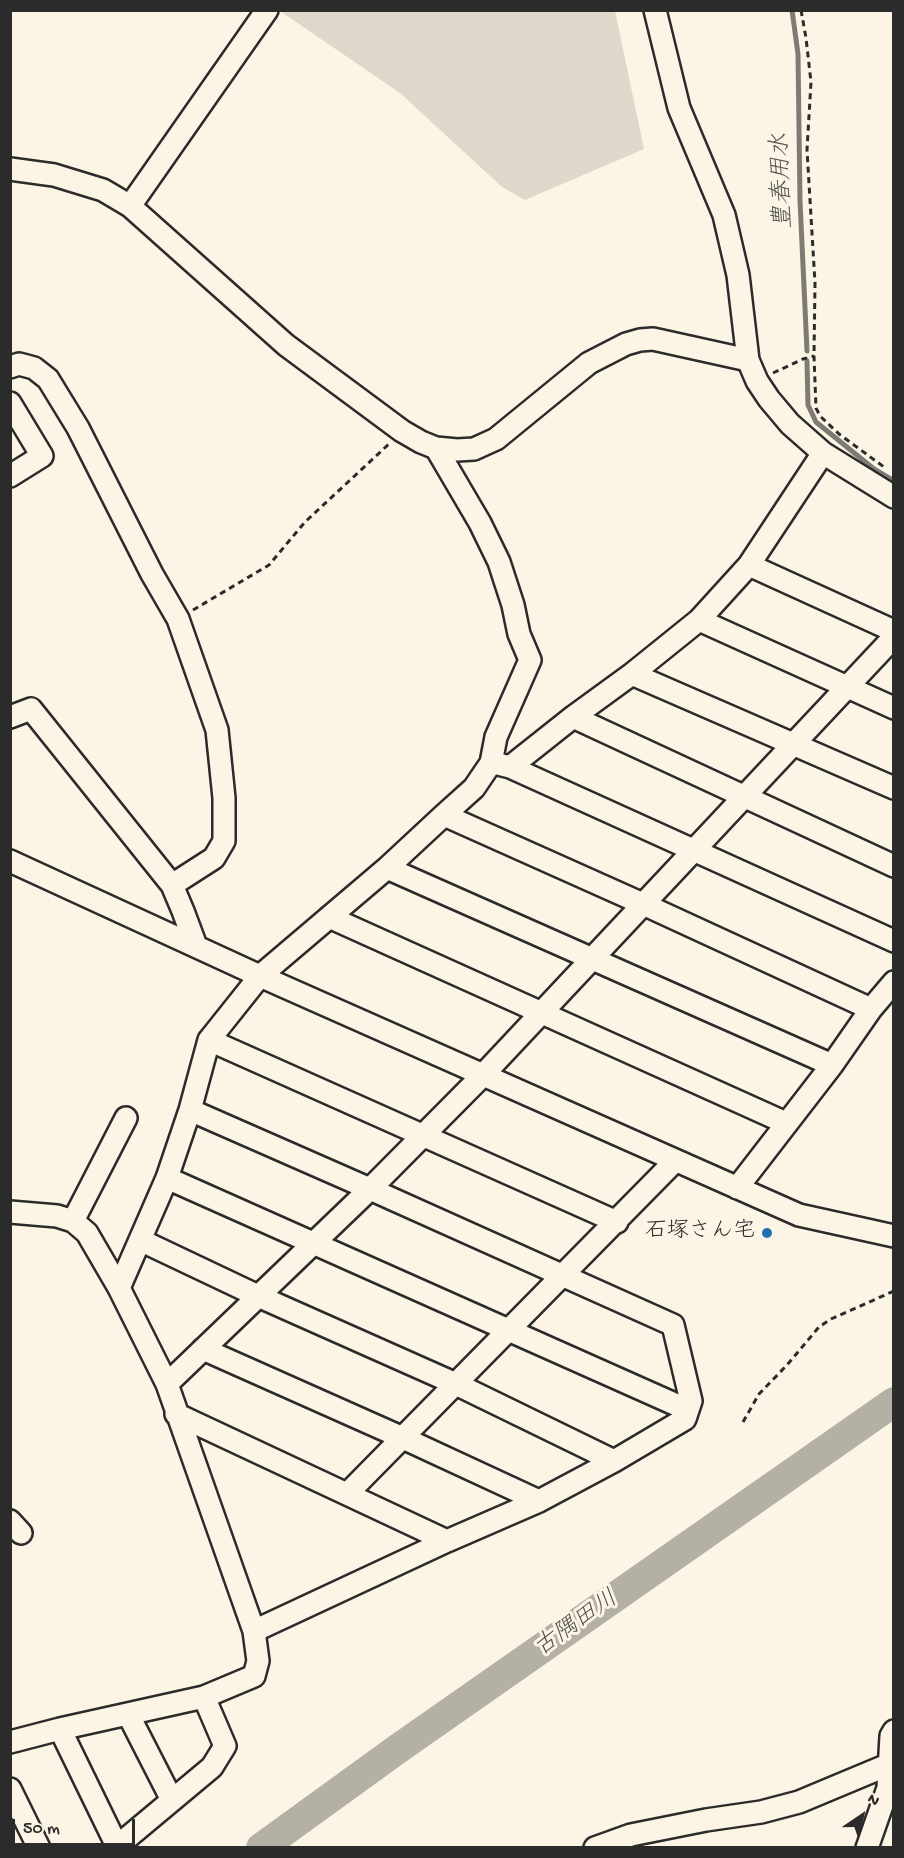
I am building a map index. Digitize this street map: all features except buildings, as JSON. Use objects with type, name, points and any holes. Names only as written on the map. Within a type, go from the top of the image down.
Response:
[{"type":"street","points":[[130,206],[267,10]]},
{"type":"street","points":[[655,10],[680,108],[724,215],[738,275],[748,360],[758,381],[769,399],[790,424],[823,453],[894,497]]},
{"type":"street","points":[[10,169],[54,175],[103,190],[130,206],[285,345],[402,431],[436,448],[457,450],[474,448],[496,439],[589,363],[626,344],[640,340],[653,339],[748,360]]},
{"type":"street","points":[[10,367],[19,364],[34,368],[48,379],[78,428],[152,574],[178,619],[217,730],[224,798],[224,841],[214,858],[172,885]]},
{"type":"street","points":[[10,403],[42,456],[10,476]]},
{"type":"street","points":[[436,448],[499,562],[513,605],[519,634],[530,660],[496,737],[500,765]]},
{"type":"street","points":[[119,1288],[167,1178],[190,1110],[209,1040],[260,976],[387,868],[500,765],[573,717],[632,674],[699,620],[749,565],[823,453]]},
{"type":"street","points":[[749,565],[894,631]]},
{"type":"street","points":[[699,620],[894,708]]},
{"type":"street","points":[[167,1384],[370,1189],[483,1075],[894,637]]},
{"type":"street","points":[[632,674],[894,788]]},
{"type":"street","points":[[10,717],[31,710],[172,885],[196,946]]},
{"type":"street","points":[[573,717],[894,866]]},
{"type":"street","points":[[500,765],[894,941]]},
{"type":"street","points":[[444,815],[871,1009]]},
{"type":"street","points":[[10,861],[260,976],[799,1215],[894,1236]]},
{"type":"street","points":[[387,868],[832,1065]]},
{"type":"street","points":[[329,917],[786,1123]]},
{"type":"street","points":[[737,1188],[832,1065],[871,1009],[894,982]]},
{"type":"street","points":[[209,1040],[616,1222]]},
{"type":"street","points":[[190,1110],[673,1325],[691,1401],[685,1419],[614,1461],[539,1501],[254,1631]]},
{"type":"street","points":[[73,1221],[126,1118]]},
{"type":"street","points":[[348,1493],[675,1161]]},
{"type":"street","points":[[167,1178],[688,1410]]},
{"type":"street","points":[[10,1212],[57,1216],[73,1221],[87,1233],[119,1288],[167,1384],[254,1631],[258,1661],[254,1676],[204,1697],[10,1742]]},
{"type":"street","points":[[140,1240],[258,1296],[456,1384],[614,1461]]},
{"type":"street","points":[[203,1349],[539,1501]]},
{"type":"street","points":[[176,1414],[447,1541]]},
{"type":"street","points":[[60,1729],[116,1847],[212,1767],[225,1746],[204,1697]]},
{"type":"street","points":[[128,1714],[172,1800]]},
{"type":"street","points":[[867,1848],[888,1788],[891,1736],[894,1731]]},
{"type":"street","points":[[595,1848],[631,1835],[761,1812],[799,1802],[890,1764]]},
{"type":"street","points":[[10,1789],[39,1848]]},
{"type":"path","points":[[801,10],[811,82],[807,150],[815,283],[816,408],[820,416],[839,434],[889,471]]},
{"type":"path","points":[[758,381],[814,356]]},
{"type":"path","points":[[178,619],[269,565],[305,522],[402,431]]},
{"type":"path","points":[[743,1422],[759,1394],[819,1327],[831,1319],[894,1291]]},
{"type":"shaded area","points":[[280,11],[615,11],[644,149],[525,200],[502,187],[400,93]]},
{"type":"waterway","name":"豊春用水","points":[[792,10],[798,54],[800,201],[807,351]]},
{"type":"waterway","name":"豊春用水","points":[[807,361],[808,405],[816,422],[874,469],[894,481]]},
{"type":"waterway","name":"古隅田川","points":[[261,1848],[399,1748],[894,1402]]},
{"type":"place","name":"石塚さん宅","points":[[767,1233]]}]
